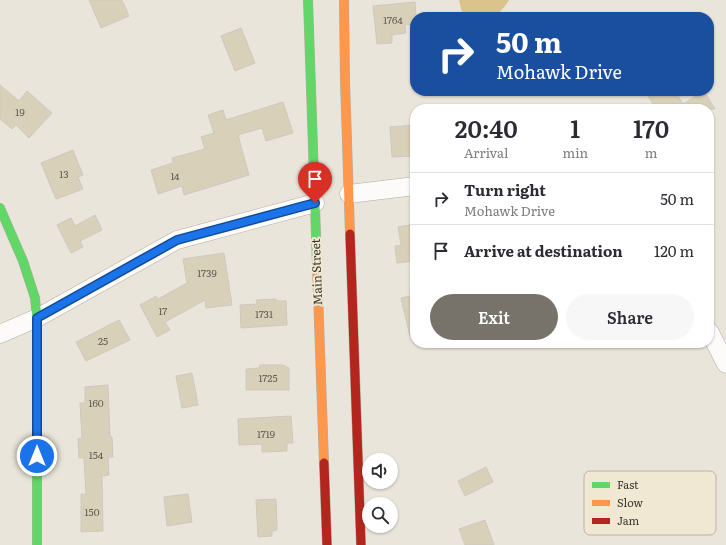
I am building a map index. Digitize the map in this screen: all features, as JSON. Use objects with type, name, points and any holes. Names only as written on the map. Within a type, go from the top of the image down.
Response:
[{"type":"main road","name":"Main Street","points":[[308,0],[327,545]]},
{"type":"main road","points":[[344,0],[361,545]]},
{"type":"main road","points":[[0,208],[23,262],[35,298],[37,318],[37,545]]},
{"type":"street","points":[[349,194],[410,187]]},
{"type":"street","points":[[0,334],[37,318],[177,240],[315,203]]},
{"type":"street","points":[[714,341],[726,364]]},
{"type":"shaded area","points":[[459,0],[509,0],[500,12],[462,12]]},
{"type":"building","points":[[89,0],[122,0],[129,16],[101,28]]},
{"type":"building","points":[[415,2],[416,12],[410,12],[410,24],[405,25],[406,33],[392,35],[392,43],[377,44],[373,6]]},
{"type":"building","points":[[241,28],[255,63],[235,71],[221,36]]},
{"type":"building","points":[[0,85],[19,101],[27,91],[52,113],[29,138],[16,125],[12,129],[0,119]]},
{"type":"building","points":[[648,96],[678,96],[683,104],[653,104]]},
{"type":"building","points":[[696,96],[707,96],[712,104],[683,104]]},
{"type":"building","points":[[283,102],[293,133],[266,141],[262,128],[238,135],[249,175],[184,195],[182,186],[158,194],[151,170],[173,163],[172,158],[205,149],[201,137],[214,133],[208,115],[223,110],[226,120]]},
{"type":"building","points":[[410,125],[410,156],[392,157],[390,127]]},
{"type":"building","points":[[73,150],[83,175],[78,177],[83,189],[56,199],[41,163]]},
{"type":"building","points":[[95,215],[102,230],[80,241],[83,247],[71,253],[57,225],[71,218],[75,226]]},
{"type":"building","points":[[410,225],[410,262],[397,263],[395,246],[401,245],[398,227]]},
{"type":"building","points":[[224,253],[232,305],[206,308],[205,300],[165,322],[170,330],[157,337],[140,305],[156,296],[158,299],[187,283],[183,259]]},
{"type":"building","points":[[410,296],[410,336],[401,298]]},
{"type":"building","points":[[276,299],[276,301],[286,301],[287,325],[241,328],[240,305],[257,304],[256,300]]},
{"type":"building","points":[[119,320],[130,340],[86,361],[76,342]]},
{"type":"building","points":[[260,365],[283,365],[289,368],[289,390],[246,390],[246,369],[259,368]]},
{"type":"building","points":[[192,373],[198,405],[182,408],[176,376]]},
{"type":"building","points":[[108,385],[110,437],[112,437],[113,457],[108,457],[109,475],[102,476],[103,531],[81,532],[81,494],[86,494],[84,458],[79,458],[78,439],[82,438],[80,403],[85,403],[85,387]]},
{"type":"building","points":[[291,416],[293,443],[287,443],[287,451],[262,452],[262,444],[239,445],[238,419]]},
{"type":"building","points":[[486,467],[493,482],[465,496],[458,481]]},
{"type":"building","points":[[188,494],[192,522],[167,526],[164,497]]},
{"type":"building","points":[[276,499],[277,530],[272,531],[272,536],[258,537],[256,500]]},
{"type":"building","points":[[485,520],[494,545],[465,545],[459,529]]},
{"type":"traffic: fast","points":[[308,0],[317,265]]},
{"type":"traffic: fast","points":[[0,208],[23,261],[35,298],[37,318],[37,545]]},
{"type":"traffic: slow","points":[[344,0],[350,234]]},
{"type":"traffic: slow","points":[[317,265],[324,463]]},
{"type":"traffic: jam","points":[[350,234],[361,545]]},
{"type":"traffic: jam","points":[[324,463],[327,545]]},
{"type":"route","points":[[37,456],[37,318],[177,240],[315,203]]}]
